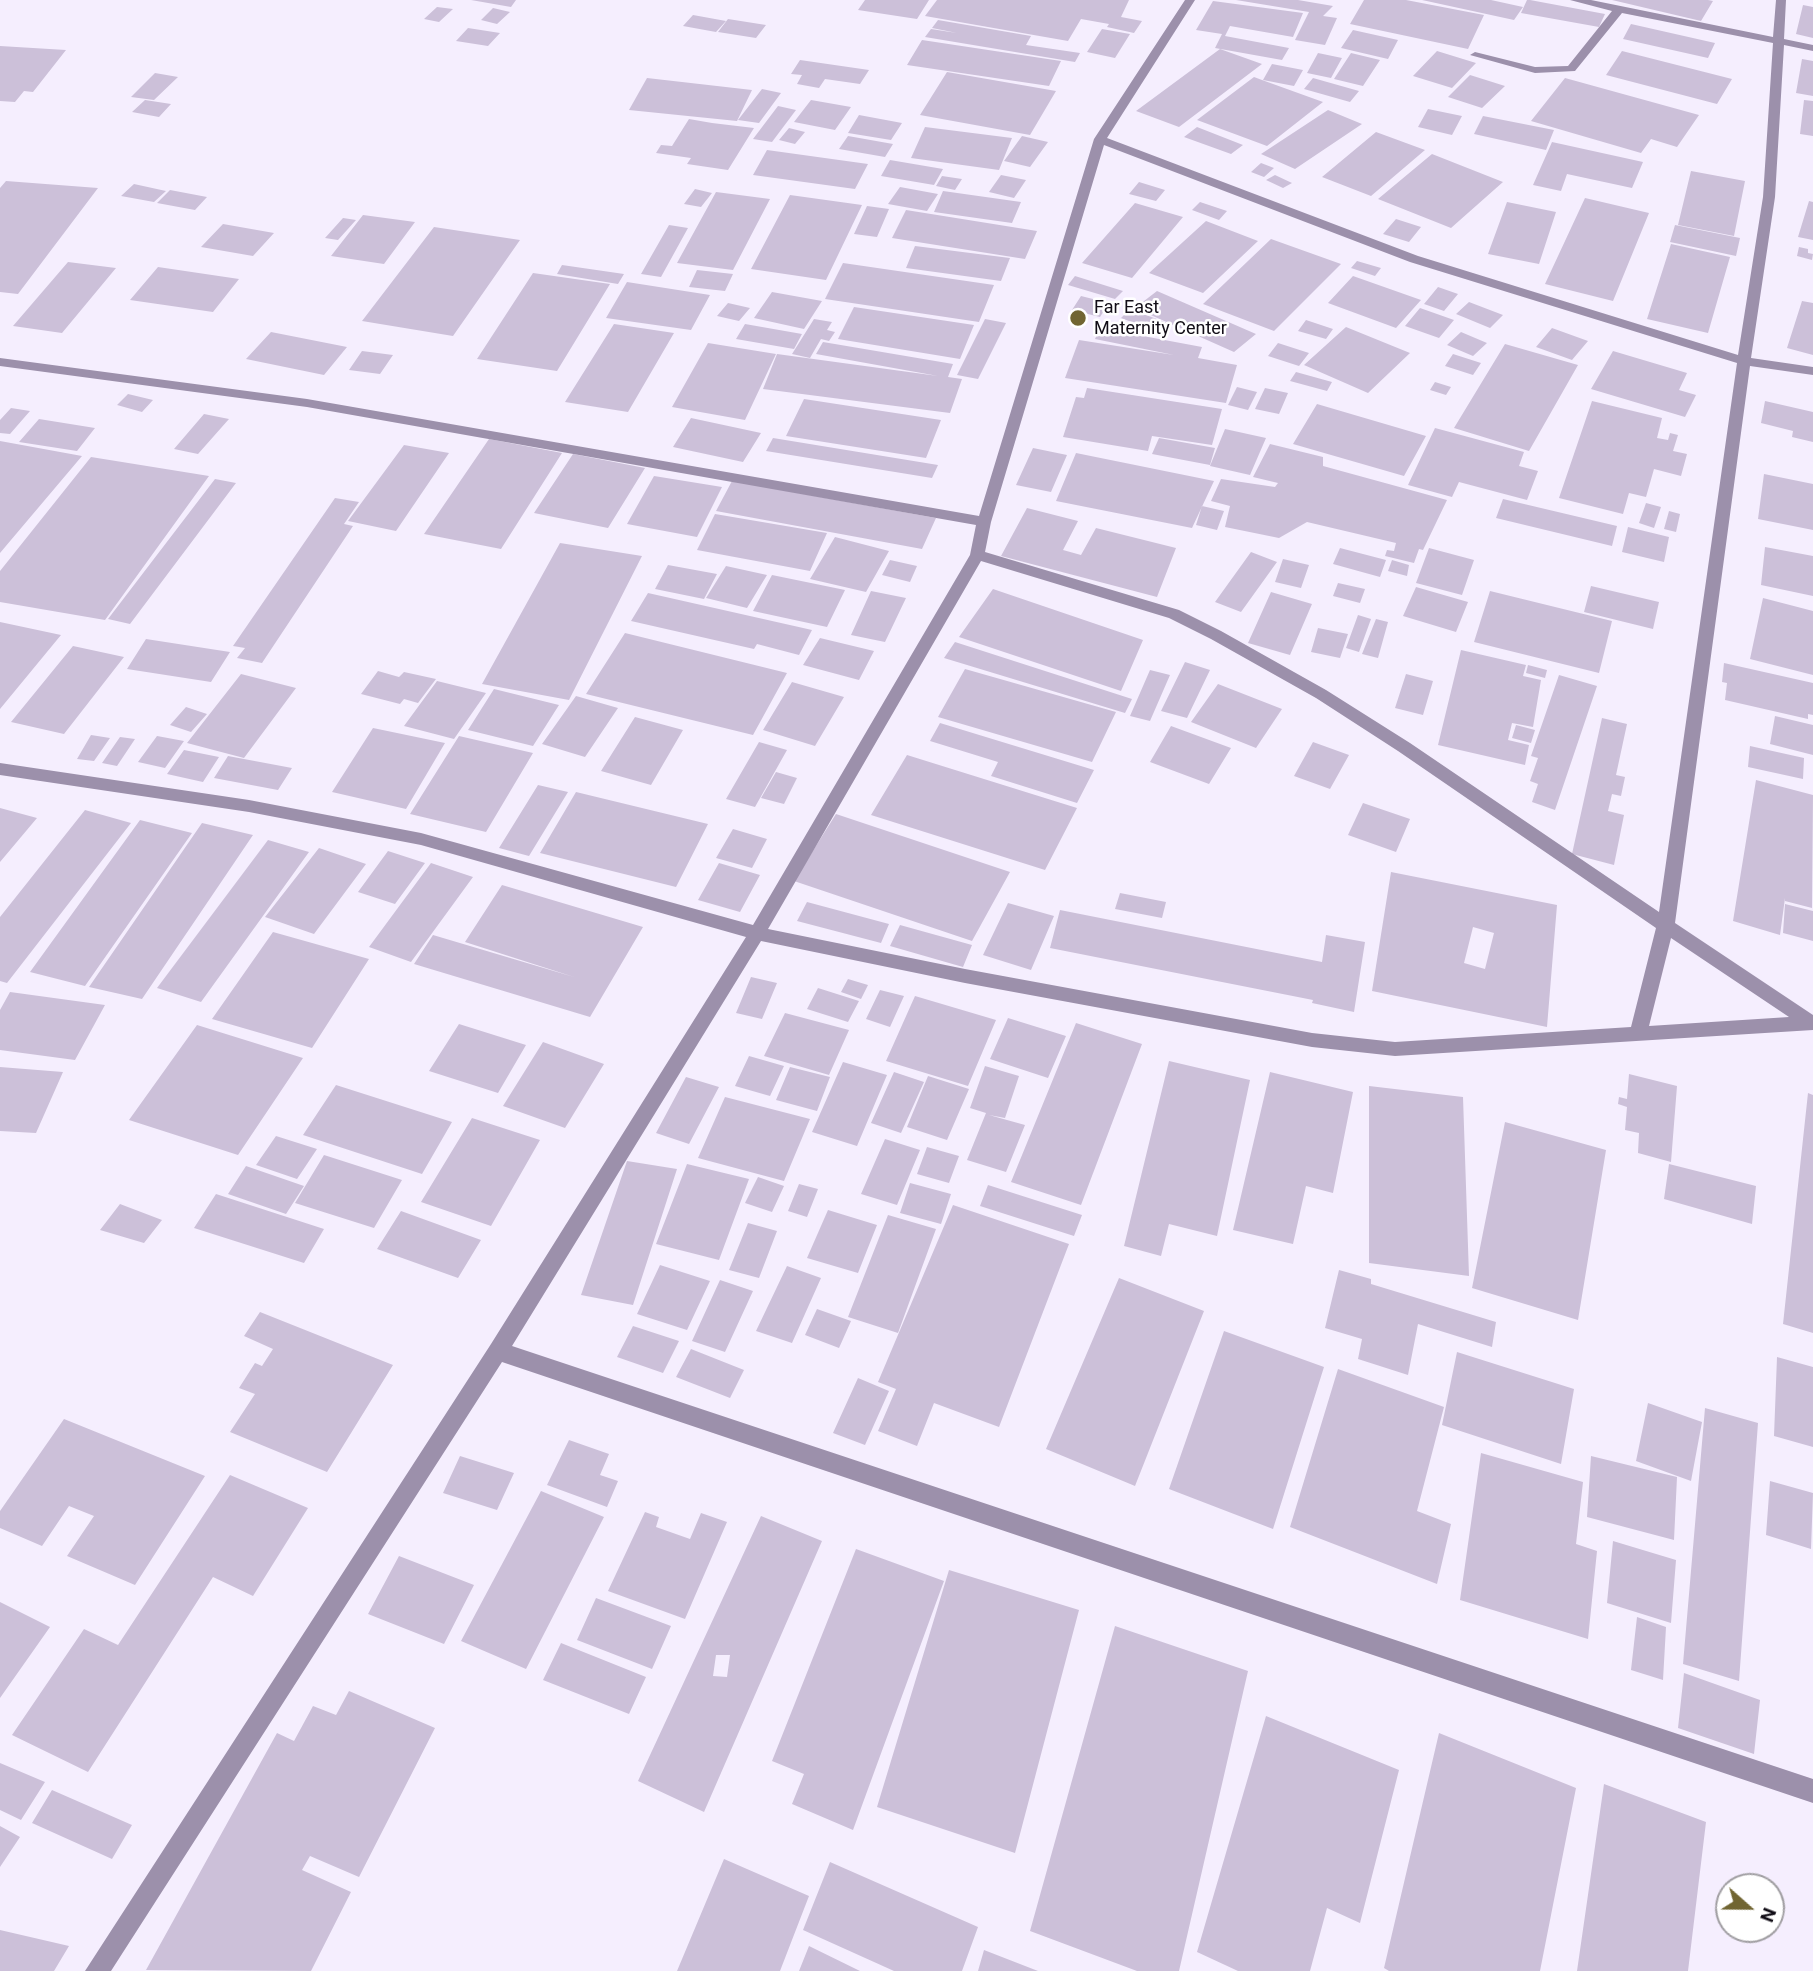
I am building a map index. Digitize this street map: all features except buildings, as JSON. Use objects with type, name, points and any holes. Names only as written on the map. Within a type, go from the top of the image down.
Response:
[{"type":"street","points":[[97,1971],[498,1351],[757,933],[977,555],[984,522],[1100,139],[1190,0]]},
{"type":"street","points":[[1575,0],[1813,48]]},
{"type":"street","points":[[1637,1035],[1666,924],[1769,197],[1781,0]]},
{"type":"street","points":[[1475,55],[1535,70],[1571,69],[1619,9]]},
{"type":"street","points":[[1100,139],[1414,259],[1744,361],[1813,371]]},
{"type":"street","points":[[0,362],[307,403],[984,522]]},
{"type":"street","points":[[977,555],[1174,614],[1216,635],[1321,694],[1383,734],[1812,1023]]},
{"type":"street","points":[[0,769],[249,806],[421,839],[757,933],[965,976],[1312,1040],[1395,1049],[1812,1023]]},
{"type":"street","points":[[498,1351],[1813,1790]]},
{"type":"place","name":"Far East Maternity Center","points":[[1078,318]]}]
